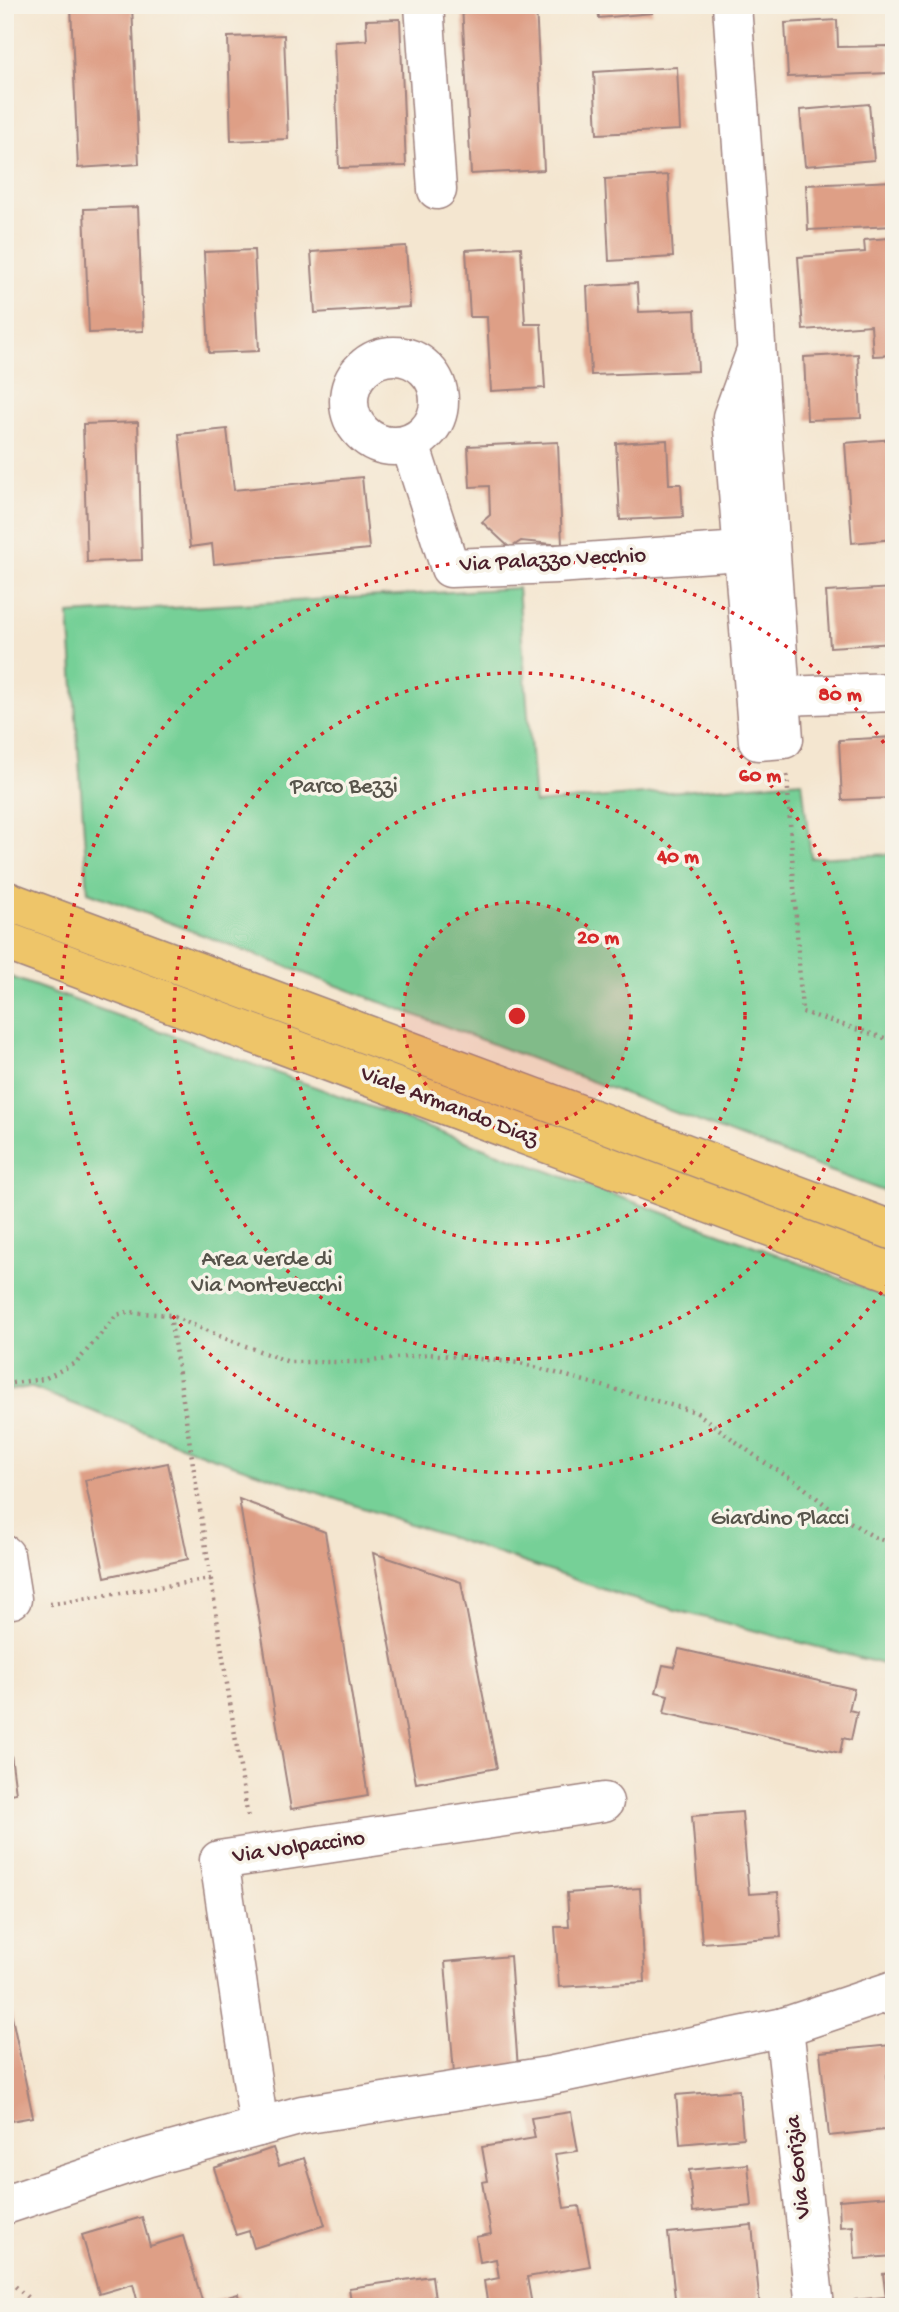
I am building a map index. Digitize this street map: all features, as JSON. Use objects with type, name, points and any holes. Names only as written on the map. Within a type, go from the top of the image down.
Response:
[{"type":"main road","name":"Viale Armando Diaz","points":[[5,901],[894,1231]]},
{"type":"main road","name":"Viale Armando Diaz","points":[[5,941],[894,1273]]},
{"type":"street","points":[[424,5],[437,190]]},
{"type":"street","points":[[732,5],[756,351],[757,549],[768,697],[758,741],[784,739]]},
{"type":"street","name":"Via Palazzo Vecchio","points":[[410,444],[450,568],[557,564],[757,549]]},
{"type":"street","points":[[768,697],[894,692]]},
{"type":"street","points":[[5,1555],[9,1600]]},
{"type":"street","name":"Via Volpaccino","points":[[259,2127],[219,1860],[604,1802]]},
{"type":"street","points":[[5,2205],[146,2158],[302,2115],[548,2076],[784,2027],[894,1990]]},
{"type":"street","name":"Via Gorizia","points":[[784,2027],[815,2307]]},
{"type":"path","points":[[784,739],[802,1012],[894,1041]]},
{"type":"path","points":[[5,1384],[44,1379],[77,1362],[117,1315],[128,1312],[170,1315],[289,1362],[364,1362],[429,1354],[520,1363],[696,1412],[762,1461],[798,1483],[837,1514],[874,1536],[894,1544]]},
{"type":"path","points":[[170,1315],[253,1855]]},
{"type":"path","points":[[9,1600],[47,1594],[50,1605],[211,1579]]},
{"type":"path","points":[[5,2277],[38,2307]]},
{"type":"green space","name":"Parco Bezzi","points":[[518,588],[535,803],[802,781],[811,858],[894,854],[894,1195],[88,892],[69,614]]},
{"type":"green space","name":"Area verde di Via Montevecchi","points":[[5,975],[739,1240],[894,1299],[894,1667],[626,1597],[209,1456],[30,1387],[5,1391]]},
{"type":"building","points":[[132,5],[139,164],[78,168],[71,6]]},
{"type":"building","points":[[462,5],[536,5],[544,170],[471,174]]},
{"type":"building","points":[[598,5],[651,5],[652,13],[599,18]]},
{"type":"building","points":[[400,19],[406,166],[339,168],[334,42],[367,40],[366,20]]},
{"type":"building","points":[[837,20],[838,47],[889,46],[890,73],[788,77],[785,23]]},
{"type":"building","points":[[284,35],[288,139],[231,141],[228,37]]},
{"type":"building","points":[[677,67],[680,130],[597,134],[594,72]]},
{"type":"building","points":[[869,104],[874,160],[805,166],[800,110]]},
{"type":"building","points":[[668,175],[673,257],[609,261],[605,179]]},
{"type":"building","points":[[894,181],[894,226],[808,230],[806,185]]},
{"type":"building","points":[[138,207],[143,331],[89,333],[84,209]]},
{"type":"building","points":[[889,238],[894,304],[894,355],[873,356],[871,325],[803,330],[798,257],[865,252],[864,240]]},
{"type":"building","points":[[406,246],[410,307],[315,313],[311,252]]},
{"type":"building","points":[[521,247],[525,324],[541,324],[545,388],[491,391],[487,317],[470,317],[466,250]]},
{"type":"building","points":[[254,250],[259,351],[209,353],[204,252]]},
{"type":"building","points":[[637,283],[639,312],[695,310],[698,371],[591,375],[587,286]]},
{"type":"building","points":[[858,354],[861,418],[807,420],[804,357]]},
{"type":"building","points":[[138,422],[142,560],[87,562],[83,424]]},
{"type":"building","points":[[227,429],[234,490],[362,477],[369,549],[214,564],[212,544],[190,547],[179,434]]},
{"type":"building","points":[[894,439],[894,539],[852,543],[845,443]]},
{"type":"building","points":[[667,440],[669,484],[681,484],[683,517],[620,520],[616,443]]},
{"type":"building","points":[[558,442],[562,545],[521,541],[510,548],[482,522],[490,515],[489,486],[470,487],[468,446]]},
{"type":"building","points":[[894,588],[894,643],[830,647],[826,592]]},
{"type":"building","points":[[894,737],[894,798],[842,800],[839,740]]},
{"type":"building","points":[[168,1463],[188,1559],[105,1577],[85,1480]]},
{"type":"building","points":[[239,1499],[325,1532],[368,1796],[291,1809]]},
{"type":"building","points":[[373,1553],[461,1582],[497,1768],[416,1783]]},
{"type":"building","points":[[679,1649],[854,1689],[849,1710],[857,1712],[851,1740],[843,1738],[840,1753],[664,1713],[668,1695],[656,1692],[663,1665],[674,1667]]},
{"type":"building","points":[[10,1747],[16,1793],[5,1795],[5,1748]]},
{"type":"building","points":[[742,1812],[749,1894],[778,1892],[781,1937],[702,1943],[692,1816]]},
{"type":"building","points":[[640,1888],[645,1982],[559,1987],[555,1927],[569,1927],[567,1893]]},
{"type":"building","points":[[510,1956],[518,2069],[454,2074],[445,1962]]},
{"type":"building","points":[[5,1984],[33,2117],[5,2122]]},
{"type":"building","points":[[891,2045],[894,2074],[887,2075],[893,2129],[829,2136],[820,2052]]},
{"type":"building","points":[[739,2090],[743,2138],[680,2144],[676,2095]]},
{"type":"building","points":[[571,2112],[578,2151],[555,2154],[564,2208],[579,2206],[590,2266],[527,2277],[532,2305],[488,2307],[484,2281],[499,2278],[496,2259],[480,2262],[476,2237],[491,2234],[482,2182],[488,2181],[482,2147],[535,2138],[531,2118]]},
{"type":"building","points":[[273,2148],[279,2166],[304,2158],[325,2225],[254,2248],[249,2231],[236,2235],[214,2168]]},
{"type":"building","points":[[748,2164],[752,2206],[693,2212],[689,2170]]},
{"type":"building","points":[[890,2196],[894,2256],[855,2259],[853,2226],[840,2227],[839,2200]]},
{"type":"building","points":[[142,2217],[150,2246],[183,2236],[203,2304],[238,2294],[241,2307],[139,2307],[133,2284],[99,2294],[82,2235]]},
{"type":"building","points":[[752,2225],[760,2307],[676,2307],[668,2233]]},
{"type":"building","points":[[894,2273],[894,2307],[856,2307],[855,2300],[886,2297],[883,2274]]},
{"type":"building","points":[[432,2276],[436,2307],[352,2307],[349,2288]]},
{"type":"park label","name":"Giardino Placci","points":[[780,1519]]}]
